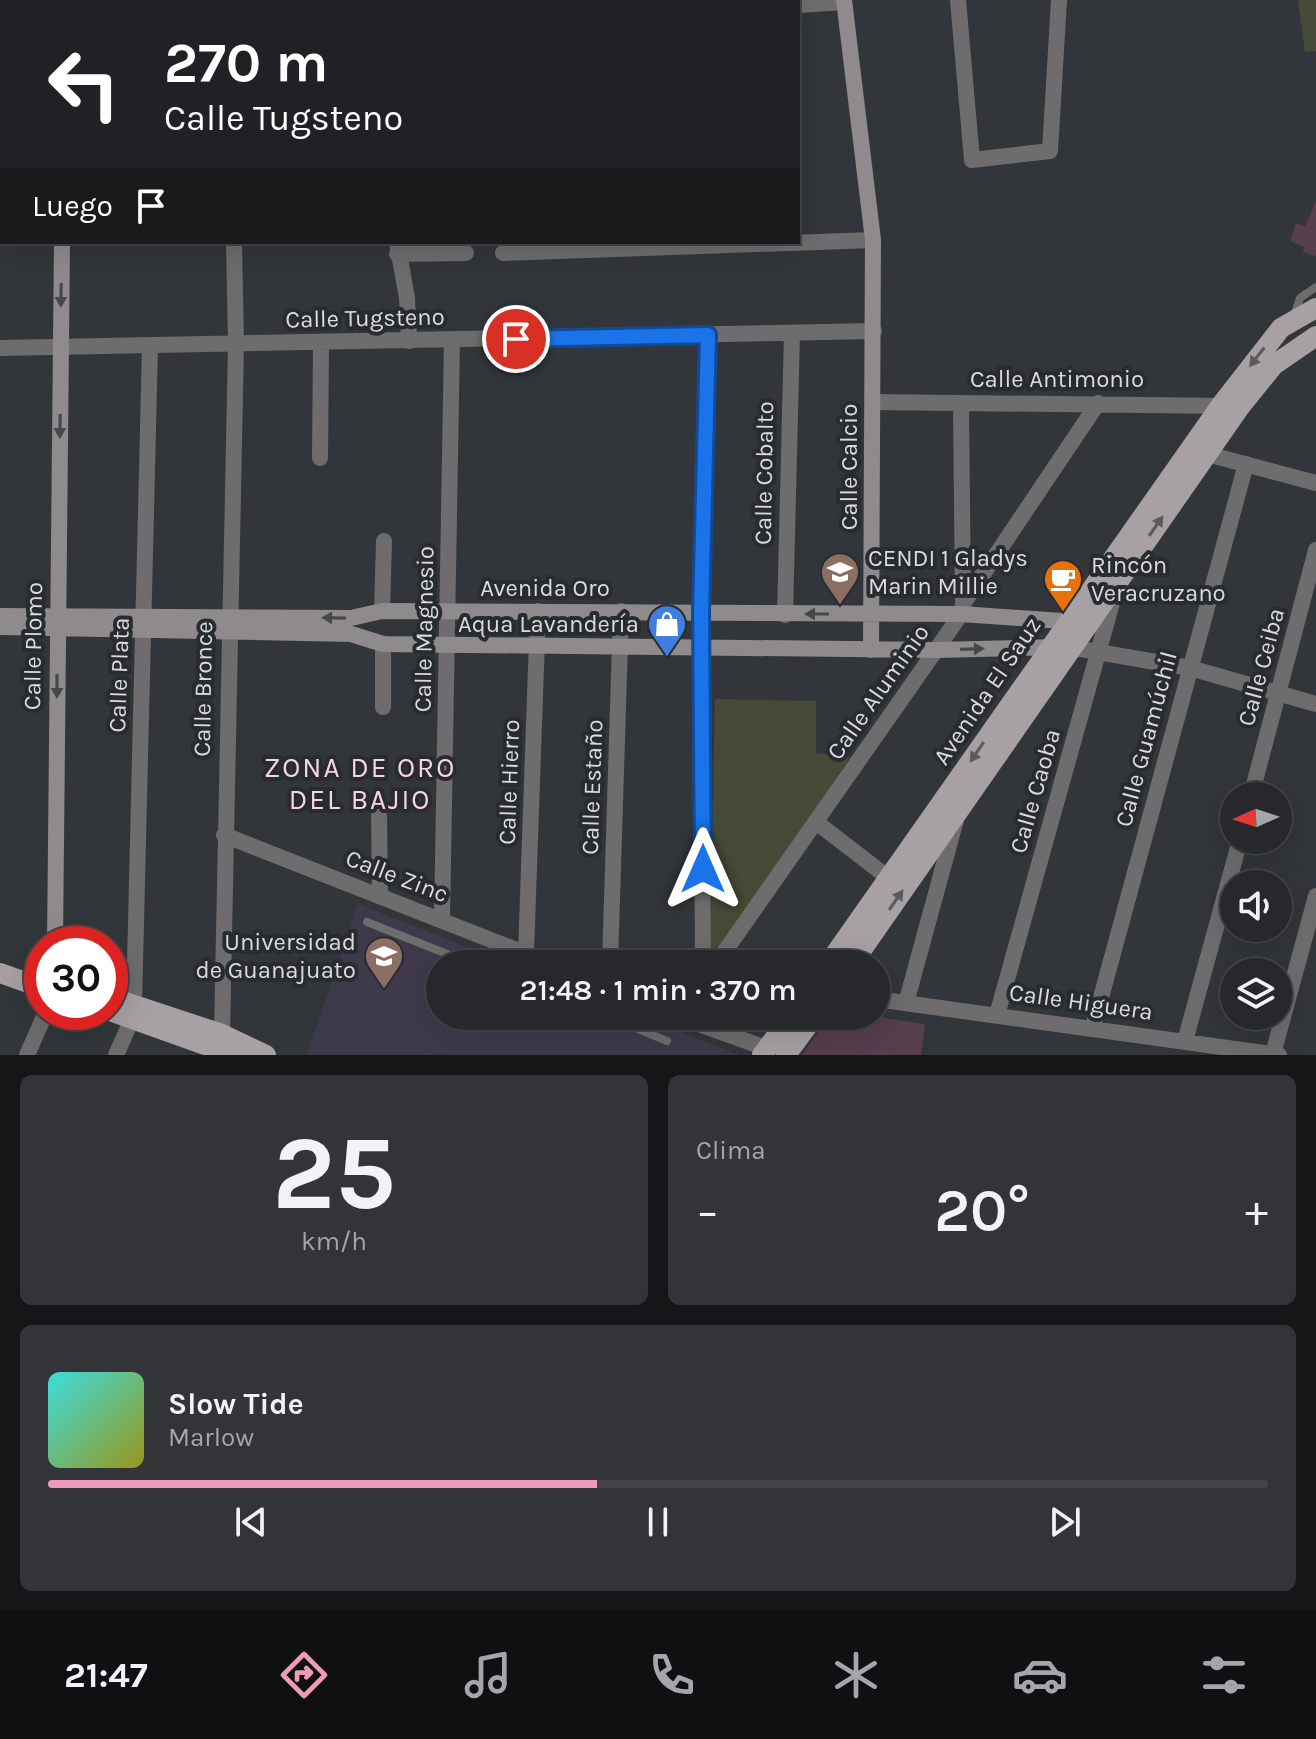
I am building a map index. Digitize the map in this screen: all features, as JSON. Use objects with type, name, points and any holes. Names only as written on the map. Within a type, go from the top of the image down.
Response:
[{"type":"main road","name":"Calle Calcio","points":[[844,1],[873,240],[871,650]]},
{"type":"main road","name":"Calle Plomo","points":[[55,926],[62,244]]},
{"type":"main road","name":"Avenida El Sauz","points":[[838,950],[1067,620],[1230,406],[1281,328],[1293,318],[1316,308]]},
{"type":"main road","name":"Avenida El Sauz","points":[[862,950],[959,807],[1075,648],[1207,454],[1230,406],[1274,365],[1316,336]]},
{"type":"main road","name":"Avenida Oro","points":[[228,624],[351,618],[382,611],[785,615],[962,609],[1090,623]]},
{"type":"main road","name":"Avenida Oro","points":[[0,616],[58,621],[228,624],[351,634],[383,644],[871,650],[1075,648]]},
{"type":"main road","name":"Avenida Oro","points":[[0,627],[58,621]]},
{"type":"main road","points":[[0,961],[24,969]]},
{"type":"main road","points":[[0,973],[24,982]]},
{"type":"main road","points":[[128,1009],[233,1055]]},
{"type":"main road","points":[[128,1012],[222,1034],[266,1055]]},
{"type":"main road","points":[[775,1053],[785,1030]]},
{"type":"main road","points":[[775,1053],[800,1030]]},
{"type":"street","points":[[958,0],[972,160],[1050,151],[1059,0]]},
{"type":"street","points":[[800,5],[844,1]]},
{"type":"street","points":[[800,242],[873,240]]},
{"type":"street","name":"Calle Bronce","points":[[222,1034],[236,344],[234,244]]},
{"type":"street","points":[[503,253],[676,244]]},
{"type":"street","points":[[409,341],[407,298],[397,248],[466,253]]},
{"type":"street","name":"Calle Tugsteno","points":[[0,348],[874,331]]},
{"type":"street","name":"Calle Cobalto","points":[[785,615],[792,333]]},
{"type":"street","points":[[703,950],[701,612],[708,335]]},
{"type":"street","name":"Calle Magnesio","points":[[442,918],[452,340]]},
{"type":"street","points":[[320,458],[321,343]]},
{"type":"street","name":"Calle Plata","points":[[133,1012],[150,346]]},
{"type":"street","name":"Calle Antimonio","points":[[873,402],[1230,406]]},
{"type":"street","points":[[961,403],[962,609]]},
{"type":"street","name":"Calle Aluminio","points":[[726,950],[936,650],[1098,403]]},
{"type":"street","points":[[1207,454],[1316,483]]},
{"type":"street","name":"Calle Guamúchil","points":[[1093,1027],[1246,464]]},
{"type":"street","points":[[382,611],[384,541]]},
{"type":"street","name":"Calle Ceiba","points":[[1255,782],[1316,550]]},
{"type":"street","name":"Calle Caoba","points":[[997,1015],[1118,581]]},
{"type":"street","name":"Calle Hierro","points":[[526,950],[538,611]]},
{"type":"street","name":"Calle Estaño","points":[[610,950],[621,611]]},
{"type":"street","points":[[383,644],[383,707]]},
{"type":"street","points":[[1075,648],[1190,668],[1316,704]]},
{"type":"street","points":[[906,1003],[959,807]]},
{"type":"street","points":[[379,815],[380,894]]},
{"type":"street","points":[[816,822],[890,879]]},
{"type":"street","name":"Calle Zinc","points":[[224,835],[519,950]]},
{"type":"street","points":[[1185,1041],[1236,854]]},
{"type":"street","points":[[1273,1054],[1316,896]]},
{"type":"street","name":"Calle Higuera","points":[[890,1001],[1279,1055]]},
{"type":"street","points":[[116,1055],[133,1012]]},
{"type":"street","points":[[27,1055],[38,1030]]},
{"type":"street","points":[[715,1030],[775,1053]]},
{"type":"lane","points":[[1293,318],[1300,298],[1316,287]]},
{"type":"lane","points":[[367,922],[437,950]]},
{"type":"lane","points":[[641,1030],[667,1041]]},
{"type":"shaded area","name":"Universidad de Guanajuato","points":[[358,904],[475,950],[426,950],[426,1030],[676,1030],[739,1055],[307,1055]]},
{"type":"green space","points":[[1298,0],[1316,0],[1316,51],[1305,52]]},
{"type":"green space","points":[[715,699],[816,701],[816,753],[850,757],[722,950],[710,950]]},
{"type":"building","points":[[1316,201],[1316,256],[1303,252],[1304,247],[1290,241],[1296,223],[1305,226]]},
{"type":"building","points":[[890,1019],[925,1024],[921,1055],[802,1055],[819,1030],[890,1030]]},
{"type":"place","name":"CENDI 1 Gladys Marin Millie","points":[[840,606]]},
{"type":"place","name":"Rincón Veracruzano","points":[[1063,613]]},
{"type":"place","name":"Aqua Lavandería","points":[[667,658]]},
{"type":"place","name":"Universidad de Guanajuato","points":[[384,990]]},
{"type":"district","name":"ZONA DE ORO DEL BAJIO","points":[[360,783]]},
{"type":"route","points":[[516,339],[708,335],[701,612],[703,869]]}]
